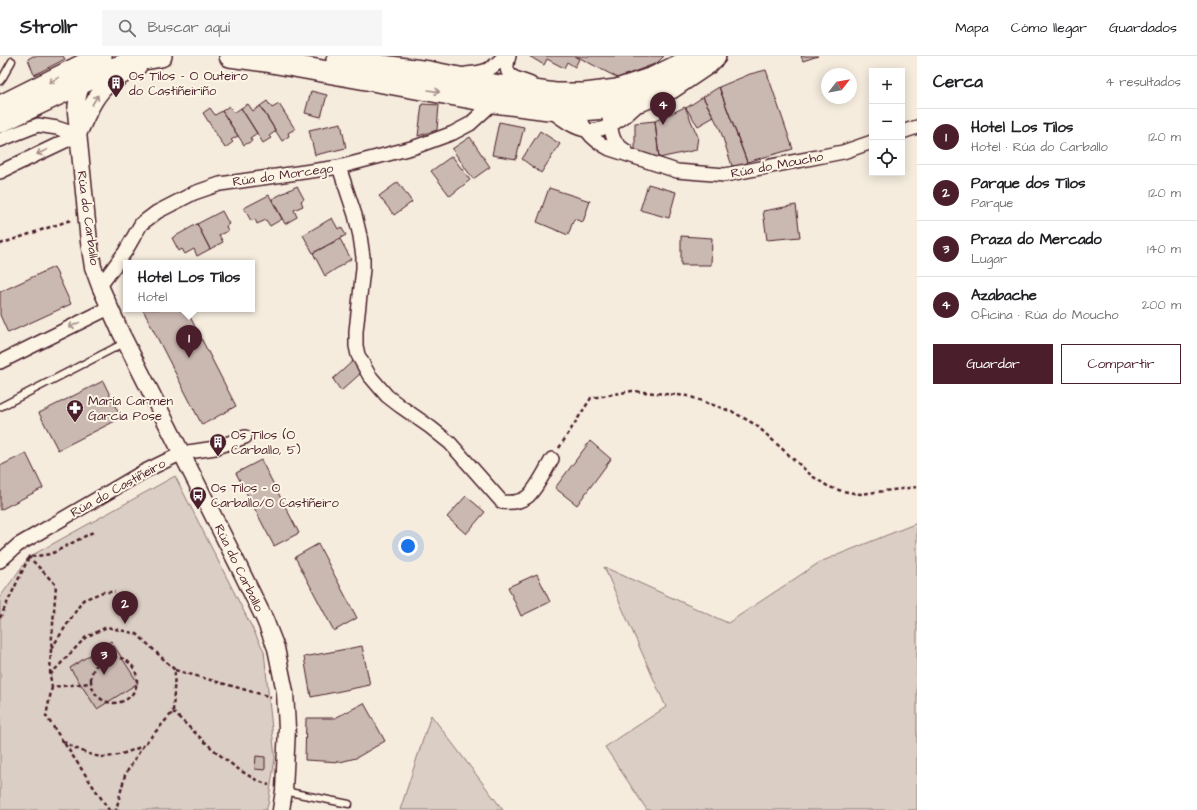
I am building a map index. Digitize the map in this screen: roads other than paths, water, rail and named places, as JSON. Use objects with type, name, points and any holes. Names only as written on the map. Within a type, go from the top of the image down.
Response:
[{"type":"main road","points":[[0,106],[101,56]]},
{"type":"main road","points":[[0,122],[109,70],[139,60],[159,56]]},
{"type":"main road","points":[[230,56],[408,78],[494,102],[552,102],[581,106],[605,112],[642,100],[671,88],[708,63],[715,56]]},
{"type":"main road","points":[[309,59],[375,63],[408,78],[451,76],[474,80],[552,102],[584,94],[617,90],[653,78],[689,60]]},
{"type":"street","name":"Rúa do Carballo","points":[[123,56],[95,68],[82,83],[77,97],[76,112],[84,208],[93,267],[109,308],[240,567],[268,627],[276,648],[286,701],[287,728],[284,790],[281,810]]},
{"type":"street","points":[[0,172],[78,135],[100,93],[110,83],[159,56]]},
{"type":"street","points":[[451,76],[490,70],[504,56]]},
{"type":"street","points":[[509,56],[506,64],[506,70],[509,74],[552,102],[575,126],[587,131],[598,130],[605,112],[628,96],[645,91],[659,84],[689,60]]},
{"type":"street","points":[[474,80],[500,93],[510,96],[581,106]]},
{"type":"street","name":"Rúa do Morcego","points":[[100,286],[125,252],[142,224],[157,212],[194,193],[220,184],[339,167],[415,147],[453,133],[470,124],[494,102]]},
{"type":"street","name":"Rúa do Moucho","points":[[581,106],[582,123],[587,131],[601,145],[677,171],[725,175],[843,152],[869,143]]},
{"type":"street","name":"Rúa do Moucho","points":[[605,112],[614,141],[617,145],[634,157]]},
{"type":"street","points":[[0,140],[38,125],[57,128],[78,135]]},
{"type":"street","points":[[905,131],[917,127]]},
{"type":"street","points":[[339,167],[355,215],[360,236],[363,269],[356,331],[356,346],[358,355],[369,375],[387,396],[430,426],[450,443],[502,502],[523,500],[528,497],[552,459]]},
{"type":"street","points":[[0,362],[109,308]]},
{"type":"street","name":"Rúa do Castiñeiro","points":[[0,561],[18,545],[143,472],[182,453],[215,448],[245,437]]},
{"type":"lane","points":[[266,61],[309,59]]},
{"type":"lane","points":[[0,80],[12,61]]},
{"type":"lane","points":[[0,407],[126,342]]},
{"type":"lane","points":[[284,790],[349,804]]},
{"type":"place","name":"Os Tilos - O Outeiro do Castiñeiriño","points":[[116,98]]},
{"type":"place","name":"Azabache","points":[[663,125]]},
{"type":"place","name":"Hotel Los Tilos","points":[[189,358]]},
{"type":"place","name":"María Carmen García Pose","points":[[75,423]]},
{"type":"place","name":"Os Tilos (O Carballo, 5)","points":[[218,457]]},
{"type":"place","name":"Os Tilos - O Carballo/O Castiñeiro","points":[[198,510]]},
{"type":"place","name":"Parque dos Tilos","points":[[125,624]]},
{"type":"place","name":"Praza do Mercado","points":[[104,675]]}]
